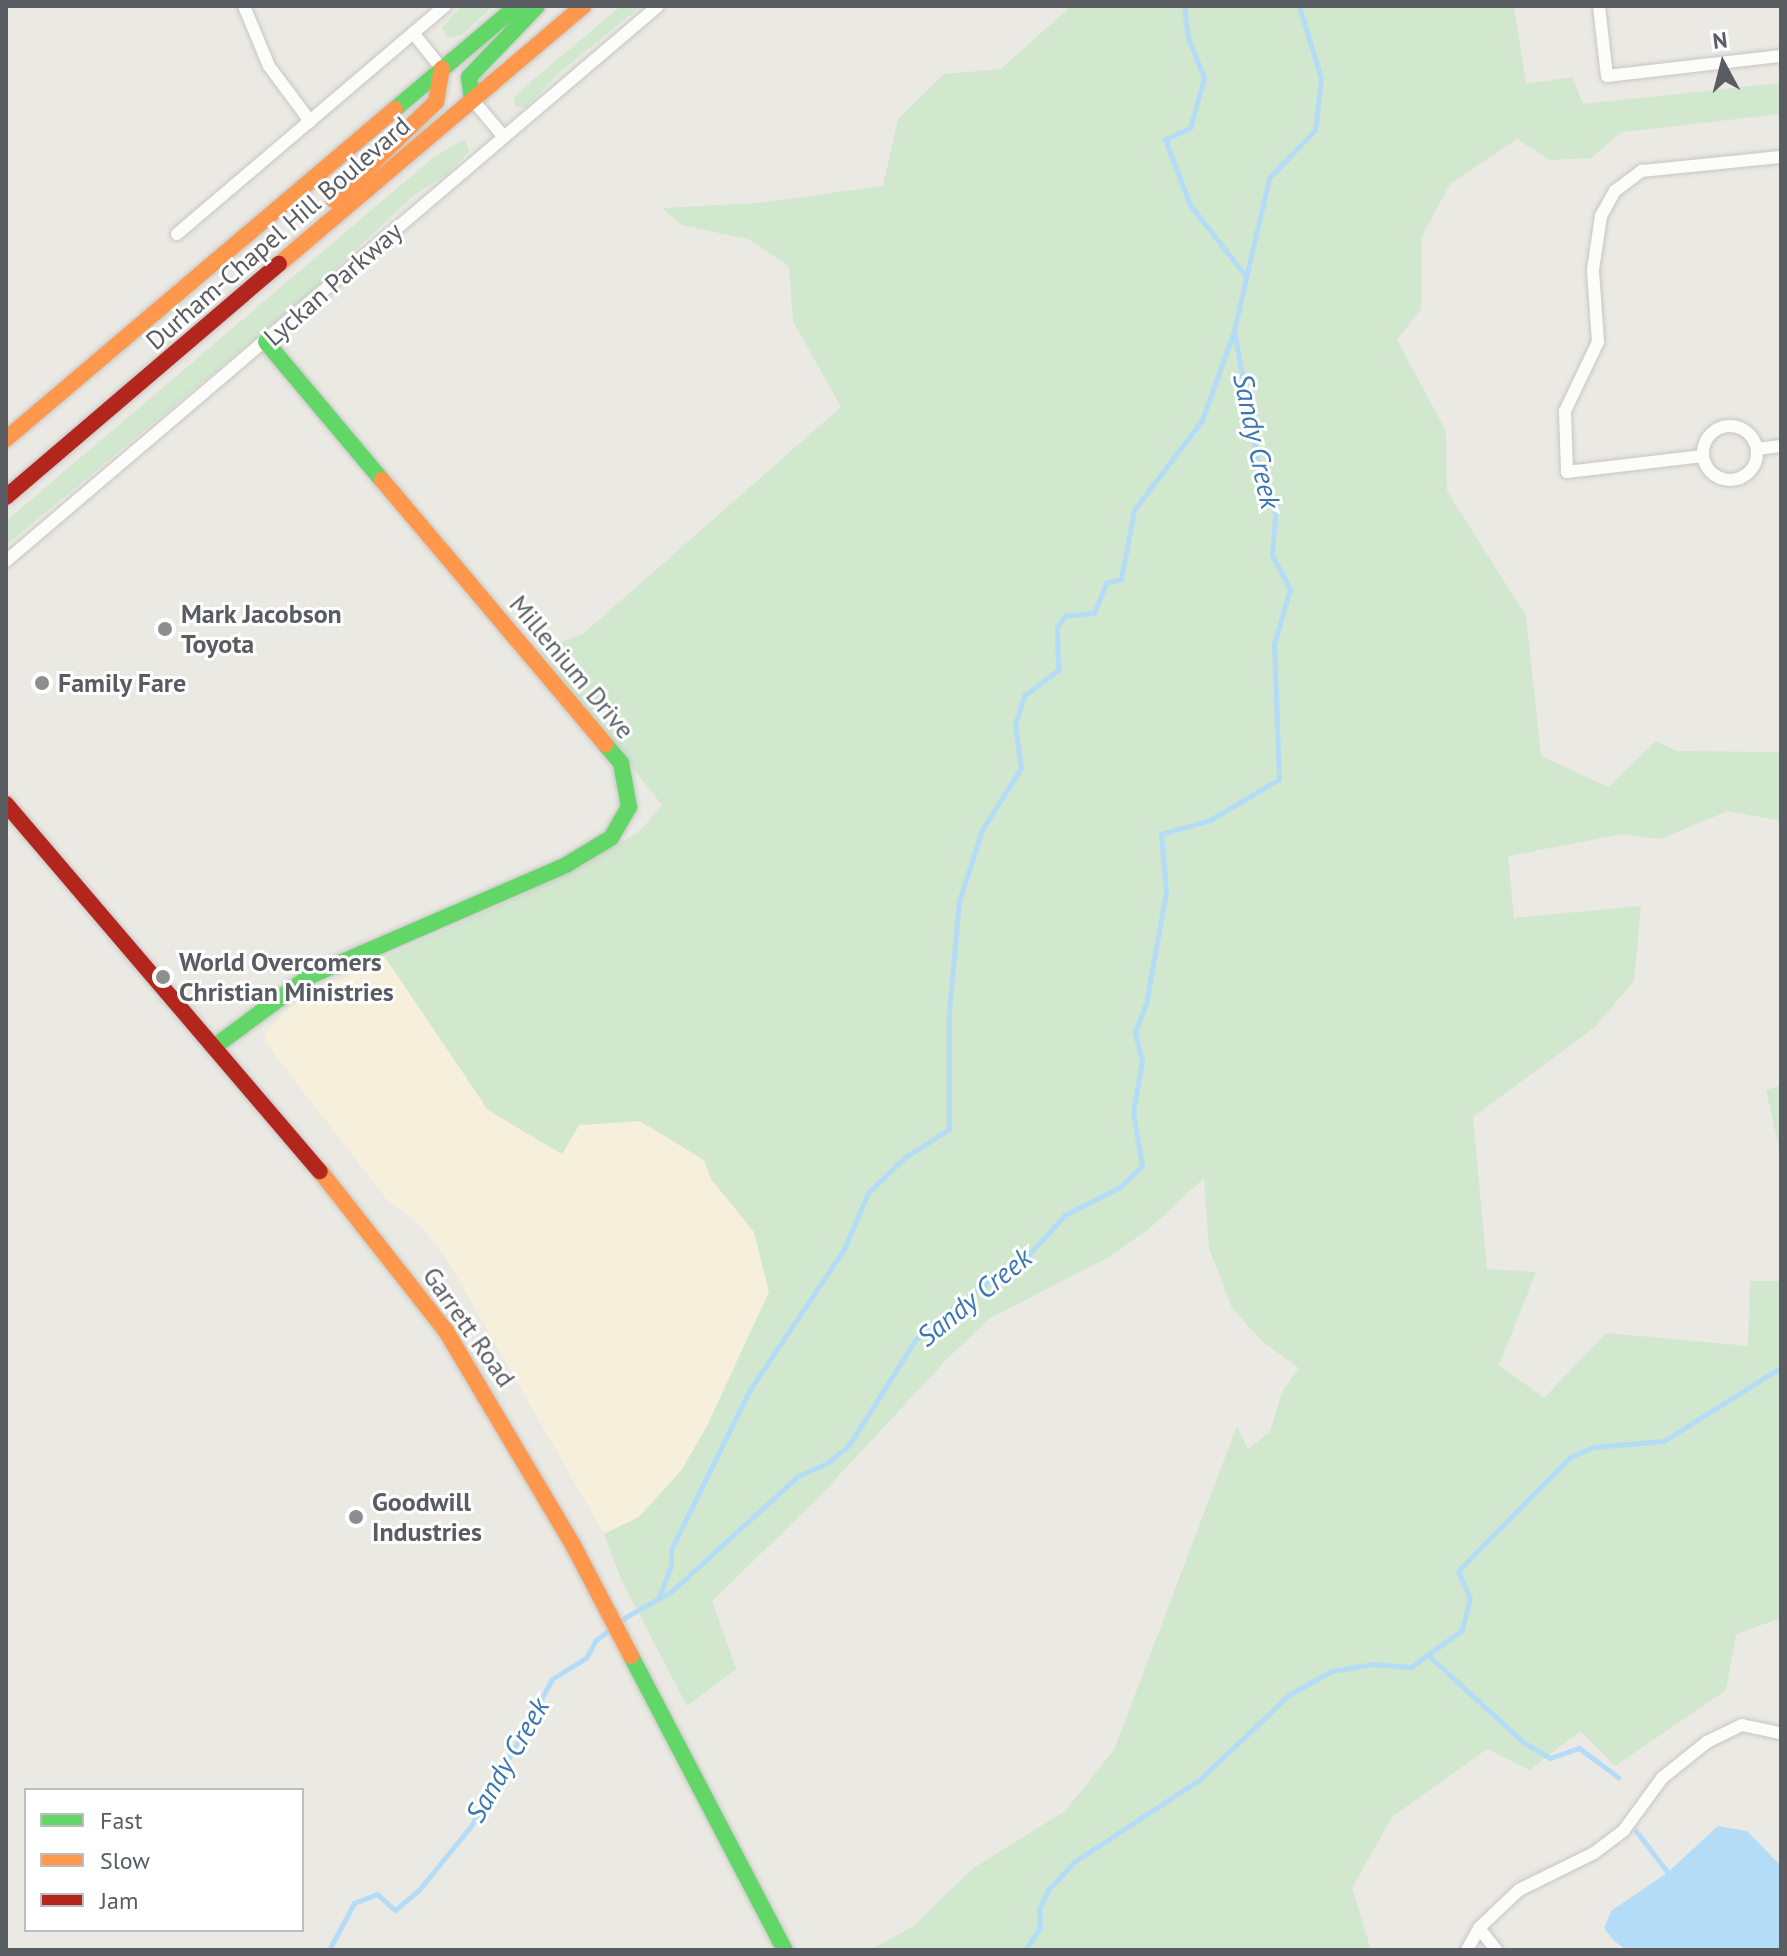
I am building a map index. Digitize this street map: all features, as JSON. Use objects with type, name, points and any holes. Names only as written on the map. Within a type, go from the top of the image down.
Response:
[{"type":"main road","name":"Durham-Chapel Hill Boulevard","points":[[6,439],[517,6]]},
{"type":"main road","points":[[472,99],[466,87],[471,75],[537,6]]},
{"type":"main road","name":"Durham-Chapel Hill Boulevard","points":[[6,497],[583,6]]},
{"type":"main road","points":[[255,286],[436,102],[442,69]]},
{"type":"main road","name":"Millenium Drive","points":[[214,1047],[310,976],[566,865],[611,838],[629,807],[621,763],[266,342]]},
{"type":"main road","name":"Garrett Road","points":[[6,804],[322,1171],[446,1331],[508,1428],[601,1596],[785,1950]]},
{"type":"street","points":[[244,6],[269,66],[310,121]]},
{"type":"street","points":[[177,234],[445,6]]},
{"type":"street","name":"Lyckan Parkway","points":[[6,561],[658,6]]},
{"type":"street","points":[[1599,6],[1607,76],[1781,56]]},
{"type":"street","points":[[413,33],[442,69]]},
{"type":"street","points":[[472,99],[503,136]]},
{"type":"street","points":[[1703,456],[1567,472],[1565,411],[1598,342],[1593,270],[1601,216],[1615,191],[1642,171],[1781,157]]},
{"type":"street","points":[[1722,428],[1740,428],[1757,449],[1754,465],[1734,480],[1710,472],[1703,456],[1707,438],[1722,428]]},
{"type":"street","points":[[1757,449],[1781,446]]},
{"type":"street","points":[[1467,1950],[1479,1928],[1519,1890],[1594,1853],[1624,1830],[1662,1778],[1707,1742],[1742,1725],[1781,1733]]},
{"type":"street","points":[[1479,1928],[1496,1950]]},
{"type":"shaded area","points":[[385,957],[489,1110],[562,1154],[579,1125],[640,1121],[704,1160],[754,1232],[769,1292],[707,1426],[681,1471],[639,1517],[604,1534],[446,1258],[420,1225],[387,1200],[265,1042],[266,1030],[298,1001]]},
{"type":"green space","points":[[461,6],[493,6],[461,35],[448,38],[442,28]]},
{"type":"green space","points":[[621,6],[641,6],[560,72],[526,107],[515,107],[514,98],[527,85]]},
{"type":"green space","points":[[1071,6],[1514,6],[1526,84],[1572,77],[1583,104],[1781,83],[1781,114],[1622,132],[1591,158],[1550,160],[1517,139],[1450,184],[1421,238],[1421,309],[1397,340],[1446,431],[1447,491],[1526,616],[1541,756],[1608,787],[1656,741],[1677,751],[1781,752],[1781,821],[1728,811],[1660,839],[1622,834],[1508,856],[1514,918],[1641,906],[1634,981],[1594,1028],[1473,1117],[1487,1269],[1536,1272],[1499,1365],[1544,1398],[1606,1333],[1748,1346],[1750,1281],[1781,1281],[1781,1618],[1736,1634],[1726,1690],[1615,1766],[1580,1731],[1530,1770],[1487,1749],[1392,1817],[1352,1888],[1371,1950],[870,1950],[914,1926],[972,1869],[1065,1811],[1114,1750],[1237,1426],[1248,1449],[1270,1432],[1282,1392],[1299,1368],[1263,1342],[1232,1308],[1209,1248],[1204,1178],[1150,1228],[1109,1257],[990,1318],[946,1360],[817,1499],[712,1601],[736,1669],[687,1706],[622,1581],[604,1534],[639,1517],[681,1471],[707,1426],[769,1292],[754,1232],[711,1179],[704,1160],[640,1121],[579,1125],[562,1154],[488,1110],[385,957],[564,876],[640,831],[662,805],[539,650],[583,634],[841,407],[793,321],[789,267],[751,240],[682,225],[662,208],[759,203],[883,186],[898,119],[944,74],[1001,69]]},
{"type":"green space","points":[[465,139],[469,151],[448,174],[414,195],[305,297],[6,545],[6,521],[434,157]]},
{"type":"green space","points":[[1781,1086],[1781,1156],[1766,1090]]},
{"type":"water","points":[[1718,1826],[1747,1831],[1781,1866],[1781,1950],[1627,1950],[1614,1941],[1604,1928],[1611,1911],[1667,1873]]},
{"type":"waterway","name":"Sandy Creek","points":[[1184,6],[1188,37],[1204,78],[1190,128],[1165,139],[1190,205],[1245,275]]},
{"type":"waterway","name":"Sandy Creek","points":[[329,1950],[354,1903],[377,1894],[395,1910],[418,1891],[471,1826],[552,1679],[586,1658],[596,1640],[626,1617],[672,1591],[798,1476],[827,1463],[849,1445],[915,1340],[975,1290],[1018,1266],[1065,1215],[1120,1187],[1142,1166],[1133,1112],[1142,1061],[1135,1032],[1146,1004],[1166,892],[1161,834],[1210,820],[1279,779],[1274,644],[1290,589],[1272,555],[1276,505],[1260,476],[1234,330],[1269,178],[1315,130],[1321,78],[1299,6]]},
{"type":"waterway","points":[[659,1597],[671,1566],[671,1550],[749,1391],[844,1249],[868,1193],[904,1158],[949,1129],[949,1011],[959,901],[982,830],[1021,768],[1015,725],[1024,696],[1058,670],[1057,627],[1065,616],[1094,613],[1106,583],[1121,579],[1134,510],[1202,420],[1234,331]]},
{"type":"waterway","points":[[1025,1950],[1040,1928],[1039,1910],[1048,1890],[1074,1862],[1199,1780],[1289,1695],[1331,1671],[1373,1664],[1411,1667],[1462,1630],[1470,1599],[1458,1571],[1570,1457],[1594,1447],[1664,1441],[1781,1367]]},
{"type":"waterway","points":[[1430,1657],[1523,1742],[1550,1758],[1579,1748],[1618,1777]]},
{"type":"waterway","points":[[1636,1831],[1672,1878]]},
{"type":"traffic: fast","points":[[395,109],[517,6]]},
{"type":"traffic: fast","points":[[472,99],[469,77],[537,6]]},
{"type":"traffic: fast","points":[[266,342],[382,480]]},
{"type":"traffic: fast","points":[[214,1047],[310,976],[566,865],[611,838],[629,807],[621,763],[605,744]]},
{"type":"traffic: fast","points":[[631,1656],[785,1950]]},
{"type":"traffic: slow","points":[[279,264],[583,6]]},
{"type":"traffic: slow","points":[[334,200],[436,102],[442,69]]},
{"type":"traffic: slow","points":[[6,439],[395,109]]},
{"type":"traffic: slow","points":[[382,480],[605,744]]},
{"type":"traffic: slow","points":[[320,1171],[446,1331],[573,1545],[631,1656]]},
{"type":"traffic: jam","points":[[6,497],[279,264]]},
{"type":"traffic: jam","points":[[6,804],[320,1171]]},
{"type":"place","name":"Mark Jacobson Toyota","points":[[165,629]]},
{"type":"place","name":"Family Fare","points":[[42,683]]},
{"type":"place","name":"World Overcomers Christian Ministries","points":[[163,977]]},
{"type":"place","name":"Goodwill Industries","points":[[356,1517]]}]
